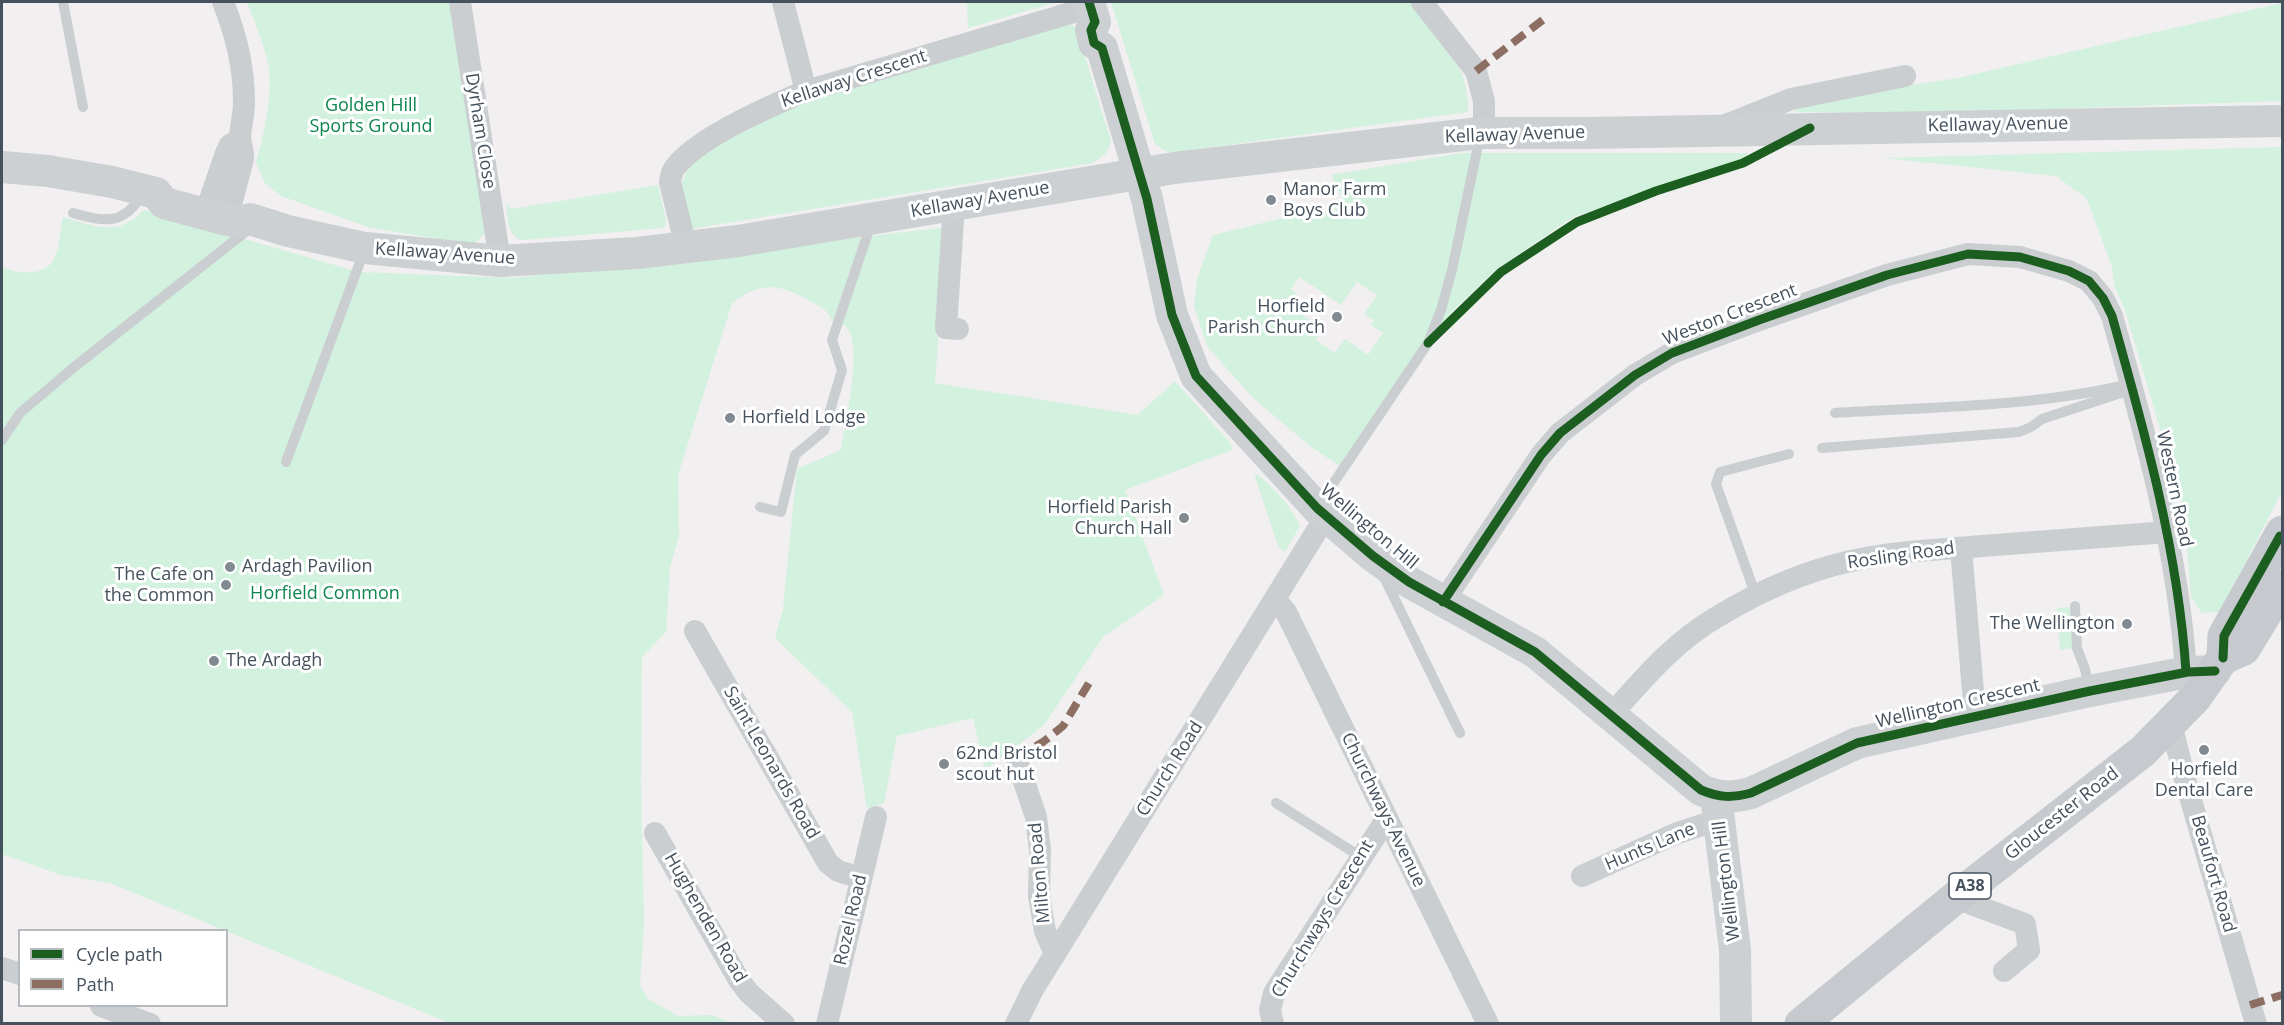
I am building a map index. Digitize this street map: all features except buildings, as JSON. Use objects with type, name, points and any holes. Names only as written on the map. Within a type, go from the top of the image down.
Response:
[{"type":"main road","name":"Wellington Hill","points":[[1094,20],[1140,172],[1172,315],[1196,376],[1322,512],[1373,556],[1409,582],[1535,652],[1701,790],[1718,808],[1735,950],[1736,1023]]},
{"type":"main road","name":"Kellaway Avenue","points":[[2,167],[90,178],[150,192],[164,203],[230,213],[288,231],[365,248],[500,261],[637,253],[738,241],[1140,172],[1480,133],[2283,121]]},
{"type":"main road","name":"Gloucester Road","points":[[1801,1023],[1954,898],[2142,751],[2171,724],[2208,667],[2283,532]]},
{"type":"main road","name":"Gloucester Road","points":[[2208,667],[2244,650],[2283,586]]},
{"type":"main road","name":"Wellington Crescent","points":[[1718,808],[1734,797],[1751,793],[1857,743],[2208,667]]},
{"type":"street","points":[[224,2],[237,39],[242,62],[244,104],[240,139],[230,145],[226,153],[230,213]]},
{"type":"street","name":"Dyrham Close","points":[[460,2],[500,261]]},
{"type":"street","points":[[783,2],[806,92]]},
{"type":"street","points":[[1422,2],[1476,71],[1484,101],[1484,120],[1480,133]]},
{"type":"street","name":"Kellaway Crescent","points":[[686,247],[670,182],[672,172],[703,143],[753,115],[806,92],[1094,20]]},
{"type":"street","name":"Kellaway Avenue","points":[[1714,130],[1791,99],[1905,76]]},
{"type":"street","points":[[954,204],[946,328],[958,328]]},
{"type":"street","name":"Weston Crescent","points":[[1443,602],[1541,454],[1560,433],[1635,375],[1672,353],[1887,275],[1968,254],[2020,257],[2070,271],[2089,281],[2103,298],[2112,316]]},
{"type":"street","name":"Western Road","points":[[2112,316],[2145,433],[2168,532],[2184,645],[2208,667]]},
{"type":"street","name":"Church Road","points":[[1016,1023],[1032,991],[1275,599],[1322,512]]},
{"type":"street","name":"Rosling Road","points":[[1611,715],[1676,647],[1716,617],[1756,596],[1805,575],[1850,561],[1903,553],[2168,532]]},
{"type":"street","points":[[1961,548],[1975,716]]},
{"type":"street","name":"Churchways Avenue","points":[[1275,599],[1286,612],[1488,1023]]},
{"type":"street","name":"Saint Leonards Road","points":[[695,631],[828,863],[838,872],[861,878]]},
{"type":"street","name":"Beaufort Road","points":[[2171,724],[2256,1023]]},
{"type":"street","name":"Milton Road","points":[[1016,758],[1036,817],[1040,850],[1039,896],[1045,931],[1055,954]]},
{"type":"street","name":"Hunts Lane","points":[[1582,876],[1675,834],[1718,808]]},
{"type":"street","name":"Rozel Road","points":[[826,1023],[876,817]]},
{"type":"street","name":"Churchways Crescent","points":[[1274,1023],[1270,1010],[1274,993],[1387,818]]},
{"type":"street","name":"Hughenden Road","points":[[655,833],[739,980],[749,993],[784,1023]]},
{"type":"street","points":[[1954,898],[2025,924],[2029,950],[2004,971]]},
{"type":"street","points":[[2,968],[18,974]]},
{"type":"street","points":[[96,1023],[102,1007]]},
{"type":"street","points":[[105,1007],[150,1023]]},
{"type":"lane","points":[[63,2],[83,107]]},
{"type":"lane","points":[[1322,512],[1428,343],[1441,310],[1452,270],[1480,133]]},
{"type":"lane","points":[[73,213],[100,220],[113,219],[127,214],[150,192]]},
{"type":"lane","points":[[2,440],[20,413],[74,368],[230,213]]},
{"type":"lane","points":[[760,507],[781,512],[795,455],[824,431],[842,370],[832,340],[873,218]]},
{"type":"lane","points":[[286,462],[365,248]]},
{"type":"lane","points":[[1835,413],[2025,400],[2132,386]]},
{"type":"lane","points":[[1822,448],[2019,432],[2042,419],[2132,386]]},
{"type":"lane","points":[[1756,596],[1716,484],[1720,472],[1789,454]]},
{"type":"lane","points":[[1373,556],[1460,733]]},
{"type":"lane","points":[[2075,606],[2077,648],[2090,692]]},
{"type":"lane","points":[[1276,803],[1361,857]]},
{"type":"green space","name":"Golden Hill Sports Ground","points":[[247,2],[460,2],[485,233],[473,245],[368,227],[281,196],[265,183],[256,163],[264,129],[270,79],[262,43]]},
{"type":"green space","points":[[967,2],[1057,2],[968,28]]},
{"type":"green space","points":[[1111,2],[1410,2],[1458,65],[1464,79],[1468,112],[1169,153],[1155,144]]},
{"type":"green space","points":[[2282,3],[2282,101],[1903,114],[1795,112],[1796,103],[1958,78]]},
{"type":"green space","points":[[1068,24],[1076,27],[1111,142],[1107,152],[1093,163],[690,229],[681,185],[690,163],[726,141],[790,107]]},
{"type":"green space","points":[[2282,147],[2282,491],[2220,612],[2202,613],[2191,597],[2184,510],[2125,310],[2114,285],[2112,267],[2087,199],[2056,176],[1884,158]]},
{"type":"green space","points":[[1461,153],[1748,153],[1743,160],[1573,217],[1497,269],[1451,312],[1386,403],[1347,471],[1310,446],[1252,397],[1207,346],[1194,306],[1197,279],[1213,235],[1317,210],[1336,211],[1334,208],[1343,199],[1331,175]],"holes":[[[1299,277],[1341,305],[1357,282],[1377,295],[1364,314],[1374,320],[1371,325],[1383,333],[1368,355],[1345,339],[1335,353],[1316,340],[1323,329],[1290,306],[1298,295],[1291,289]]]},
{"type":"green space","points":[[658,185],[666,220],[666,225],[662,228],[523,240],[514,235],[509,226],[506,204],[512,209]]},
{"type":"green space","name":"Horfield Common","points":[[144,210],[359,272],[513,278],[947,227],[935,383],[1138,415],[1175,381],[1231,444],[1232,450],[1125,490],[1164,595],[1103,637],[1044,725],[985,770],[973,718],[897,736],[884,803],[867,808],[852,712],[775,638],[783,609],[797,469],[841,450],[852,386],[852,338],[846,326],[831,319],[822,308],[799,295],[780,288],[771,287],[752,291],[732,303],[678,475],[679,536],[670,567],[666,632],[642,657],[641,784],[644,924],[640,986],[648,999],[678,1016],[711,1015],[732,1023],[449,1023],[228,932],[228,929],[221,929],[110,883],[61,875],[2,854],[2,267],[30,272],[50,265],[58,249],[63,217],[106,227],[115,227],[134,219]]},
{"type":"green space","points":[[1254,473],[1280,496],[1300,526],[1286,550],[1283,551],[1278,546]]},
{"type":"green space","points":[[2071,607],[2073,648],[2060,650],[2057,608]]},
{"type":"marked path","points":[[1476,71],[1548,16]]},
{"type":"marked path","points":[[1016,758],[1043,742],[1063,726],[1092,678]]},
{"type":"marked path","points":[[2250,1005],[2282,995]]},
{"type":"cycle path","points":[[1089,2],[1095,22],[1091,30],[1094,43],[1102,48],[1147,199],[1172,315],[1196,376],[1317,508],[1373,556],[1409,582],[1535,652],[1701,790],[1720,796],[1744,795],[1857,743],[2090,691],[2188,672],[2215,671]]},
{"type":"cycle path","points":[[1428,343],[1501,272],[1577,222],[1656,191],[1743,163],[1810,128]]},
{"type":"cycle path","points":[[1443,602],[1541,455],[1560,433],[1635,375],[1672,353],[1887,275],[1968,254],[2020,257],[2069,271],[2089,281],[2103,298],[2112,316],[2148,448],[2168,537],[2176,581],[2186,672]]},
{"type":"cycle path","points":[[2223,658],[2224,636],[2280,536]]},
{"type":"place","name":"Manor Farm Boys Club","points":[[1271,200]]},
{"type":"place","name":"Horfield Parish Church","points":[[1337,317]]},
{"type":"place","name":"Horfield Lodge","points":[[730,418]]},
{"type":"place","name":"Horfield Parish Church Hall","points":[[1184,518]]},
{"type":"place","name":"Ardagh Pavilion","points":[[230,567]]},
{"type":"place","name":"The Cafe on the Common","points":[[226,585]]},
{"type":"place","name":"The Wellington","points":[[2127,624]]},
{"type":"place","name":"The Ardagh","points":[[214,661]]},
{"type":"place","name":"Horfield Dental Care","points":[[2204,750]]},
{"type":"place","name":"62nd Bristol scout hut","points":[[944,764]]}]
